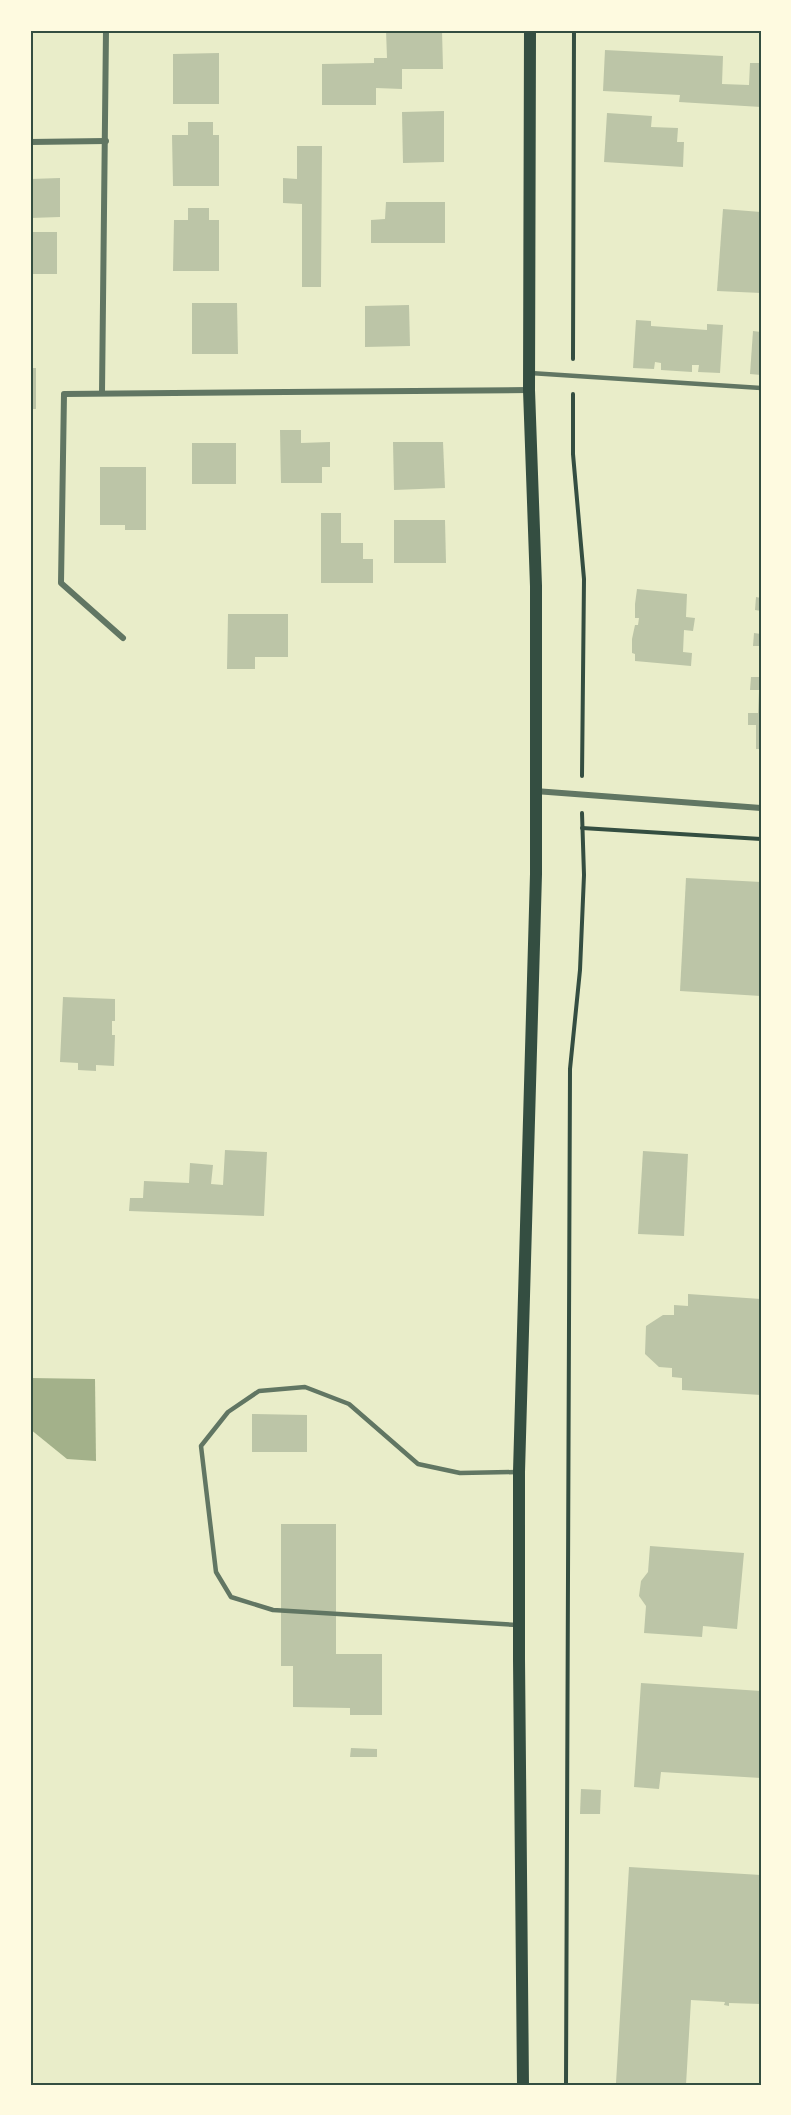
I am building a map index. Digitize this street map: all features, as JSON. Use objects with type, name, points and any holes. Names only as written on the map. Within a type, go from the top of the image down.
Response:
[{"type":"main road","points":[[523,2085],[519,1472],[536,874],[536,586],[529,390],[530,30]]},
{"type":"street","points":[[102,393],[106,30]]},
{"type":"street","points":[[30,142],[106,141]]},
{"type":"street","points":[[123,638],[61,583],[64,394],[529,390]]},
{"type":"street","points":[[535,791],[761,808]]},
{"type":"lane","points":[[530,373],[761,388]]},
{"type":"lane","points":[[519,1472],[460,1473],[418,1464],[349,1404],[305,1388],[259,1391],[228,1412],[201,1446],[216,1572],[231,1597],[273,1610],[519,1625]]},
{"type":"path","points":[[566,2085],[570,1069],[580,970],[584,875],[582,794],[584,579],[573,454],[574,30]]},
{"type":"path","points":[[582,828],[761,839]]},
{"type":"shaded area","points":[[30,1378],[95,1379],[96,1461],[67,1459],[30,1429]]},
{"type":"building","points":[[386,30],[442,30],[443,69],[402,69],[402,89],[376,88],[376,105],[322,105],[322,64],[374,63],[374,58],[387,58]]},
{"type":"building","points":[[605,50],[723,56],[722,84],[749,85],[750,63],[761,63],[761,107],[679,102],[680,95],[603,91]]},
{"type":"building","points":[[219,53],[219,104],[173,104],[173,54]]},
{"type":"building","points":[[444,111],[444,162],[403,163],[402,112]]},
{"type":"building","points":[[607,113],[652,116],[651,127],[678,128],[677,142],[684,142],[683,167],[604,162]]},
{"type":"building","points":[[188,122],[213,122],[213,135],[219,135],[219,186],[173,186],[172,135],[188,135]]},
{"type":"building","points":[[297,146],[322,146],[321,287],[302,287],[302,204],[283,203],[283,178],[297,179]]},
{"type":"building","points":[[60,178],[60,217],[30,218],[30,179]]},
{"type":"building","points":[[386,202],[445,202],[445,243],[371,243],[371,220],[385,219]]},
{"type":"building","points":[[188,208],[209,208],[209,220],[219,220],[219,271],[173,271],[174,220],[188,220]]},
{"type":"building","points":[[723,209],[761,212],[761,293],[717,291]]},
{"type":"building","points":[[30,232],[57,232],[57,274],[30,274]]},
{"type":"building","points":[[192,303],[237,303],[238,354],[192,354]]},
{"type":"building","points":[[409,305],[410,346],[365,347],[365,306]]},
{"type":"building","points":[[636,320],[651,321],[651,326],[707,330],[707,324],[723,325],[720,373],[698,372],[699,365],[692,365],[692,372],[661,370],[661,363],[655,362],[654,369],[633,368]]},
{"type":"building","points":[[753,331],[761,332],[761,375],[750,374]]},
{"type":"building","points":[[30,368],[36,368],[36,409],[30,409]]},
{"type":"building","points":[[280,430],[301,430],[301,443],[330,442],[330,467],[322,467],[322,483],[281,483]]},
{"type":"building","points":[[393,442],[443,442],[445,488],[394,490]]},
{"type":"building","points":[[192,443],[236,443],[236,484],[192,484]]},
{"type":"building","points":[[100,467],[146,467],[146,530],[125,530],[125,525],[100,525]]},
{"type":"building","points":[[321,513],[341,513],[341,543],[363,543],[363,559],[373,559],[373,583],[321,583]]},
{"type":"building","points":[[394,520],[445,520],[446,563],[394,563]]},
{"type":"building","points":[[637,589],[687,594],[686,617],[695,618],[693,631],[684,630],[683,652],[692,653],[691,666],[635,661],[635,654],[632,653],[632,639],[639,618],[635,618]]},
{"type":"building","points":[[756,597],[761,598],[761,611],[755,610]]},
{"type":"building","points":[[228,614],[288,614],[288,657],[255,657],[255,669],[227,669]]},
{"type":"building","points":[[754,633],[761,634],[761,646],[753,646]]},
{"type":"building","points":[[751,677],[761,677],[761,749],[756,749],[756,725],[748,725],[748,713],[758,713],[759,690],[750,690]]},
{"type":"building","points":[[686,878],[761,882],[761,996],[680,991]]},
{"type":"building","points":[[63,997],[115,999],[115,1021],[112,1021],[112,1035],[115,1035],[114,1066],[96,1065],[96,1071],[78,1070],[78,1063],[60,1062]]},
{"type":"building","points":[[225,1150],[267,1152],[264,1216],[129,1211],[130,1198],[143,1198],[144,1181],[189,1183],[190,1163],[213,1165],[211,1184],[223,1185]]},
{"type":"building","points":[[643,1151],[688,1154],[684,1236],[638,1234]]},
{"type":"building","points":[[688,1294],[761,1299],[761,1395],[682,1390],[682,1378],[672,1377],[672,1368],[659,1367],[645,1354],[646,1326],[663,1315],[674,1315],[674,1305],[688,1306]]},
{"type":"building","points":[[252,1414],[307,1415],[307,1452],[252,1452]]},
{"type":"building","points":[[281,1524],[336,1524],[336,1654],[382,1654],[382,1715],[350,1715],[350,1708],[293,1707],[293,1666],[281,1666]]},
{"type":"building","points":[[650,1546],[744,1553],[737,1629],[703,1626],[702,1637],[644,1633],[646,1606],[639,1596],[641,1581],[648,1572]]},
{"type":"building","points":[[641,1683],[761,1691],[761,1778],[661,1772],[659,1789],[634,1787]]},
{"type":"building","points":[[351,1748],[377,1749],[377,1757],[350,1757]]},
{"type":"building","points":[[581,1789],[601,1790],[600,1814],[580,1814]]},
{"type":"building","points":[[629,1867],[761,1875],[761,2004],[729,2003],[729,2006],[724,2005],[725,2002],[691,2000],[686,2085],[616,2083]]}]
